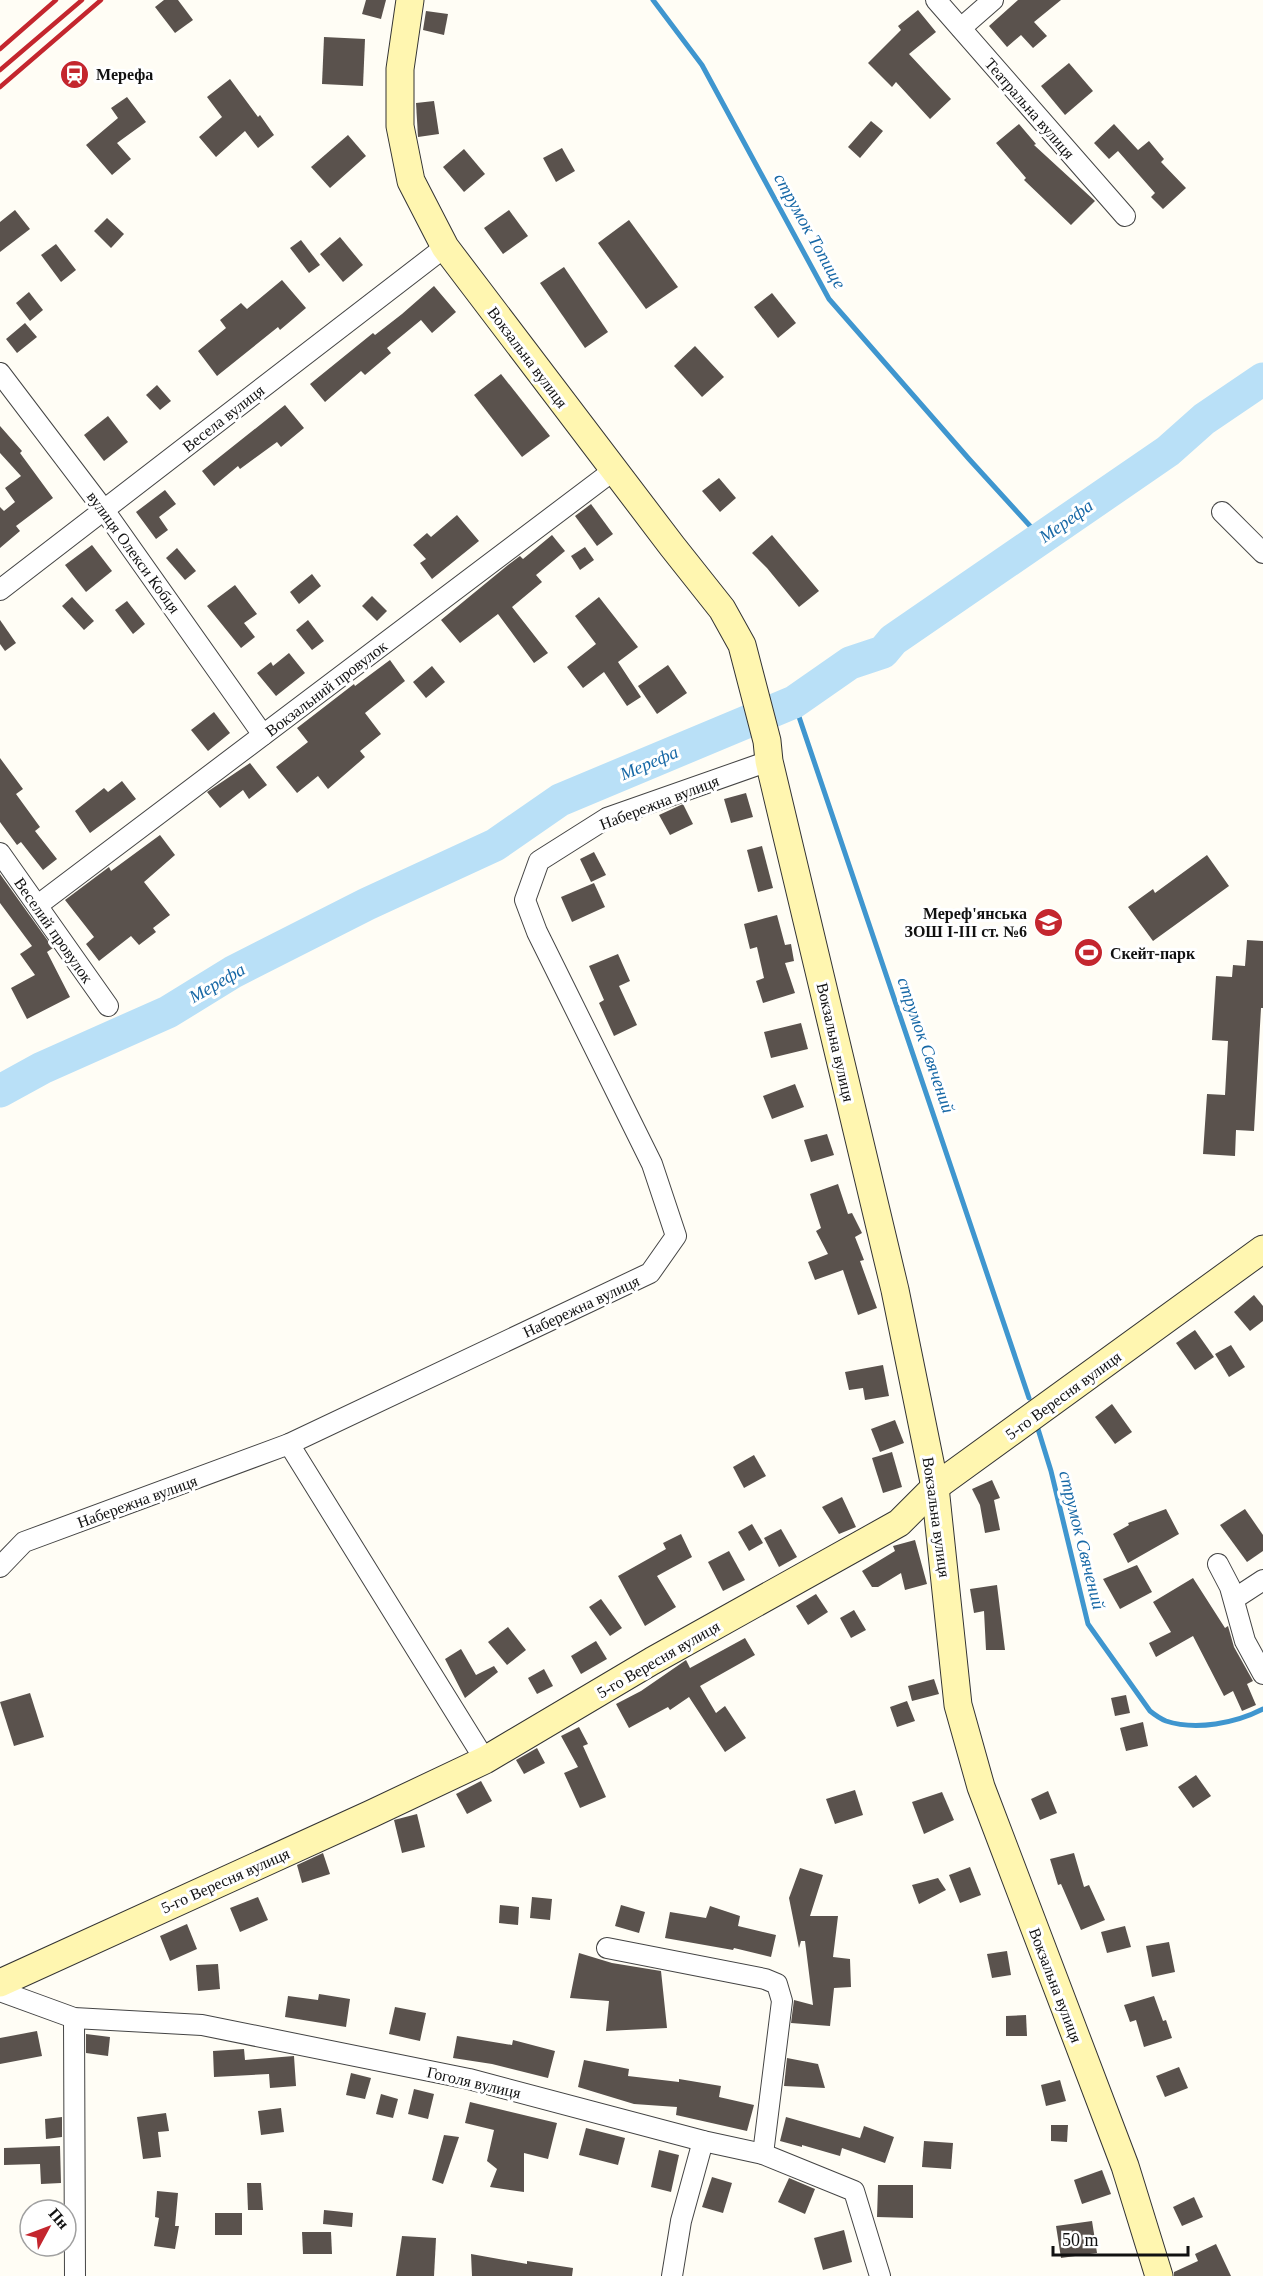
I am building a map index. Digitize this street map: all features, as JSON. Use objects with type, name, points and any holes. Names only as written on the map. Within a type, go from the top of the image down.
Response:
[{"type":"street","name":"Вокзальна вулиця","points":[[410,0],[400,69],[400,126],[411,181],[445,247],[722,609],[742,645],[895,1290],[935,1487],[958,1705],[981,1787],[1125,2166],[1159,2276]]},
{"type":"street","name":"Театральна вулиця","points":[[936,0],[1125,216]]},
{"type":"street","points":[[961,28],[993,0]]},
{"type":"street","name":"Весела вулиця","points":[[0,590],[445,247]]},
{"type":"street","name":"вулиця Олекси Кобця","points":[[0,373],[104,510],[263,735]]},
{"type":"street","name":"Вокзальний провулок","points":[[39,905],[614,470]]},
{"type":"street","points":[[1222,512],[1263,553]]},
{"type":"street","name":"Набережна вулиця","points":[[0,1567],[24,1542],[289,1444],[650,1274],[676,1236],[652,1164],[537,932],[525,900],[539,861],[607,818],[768,751]]},
{"type":"street","name":"Веселий провулок","points":[[0,853],[39,905],[108,1006]]},
{"type":"street","name":"5-го Вересня вулиця","points":[[0,1983],[485,1760],[652,1661],[899,1523],[935,1487],[1263,1249]]},
{"type":"street","points":[[289,1444],[485,1760]]},
{"type":"street","points":[[1218,1564],[1234,1599],[1245,1641],[1263,1674]]},
{"type":"street","points":[[1234,1599],[1263,1580]]},
{"type":"street","points":[[607,1948],[765,1979],[777,1984],[782,2001],[763,2154]]},
{"type":"street","name":"Гоголя вулиця","points":[[0,1991],[74,2018],[202,2025],[469,2079],[763,2154],[854,2191],[880,2276]]},
{"type":"street","points":[[74,2018],[75,2276]]},
{"type":"street","points":[[672,2276],[681,2221],[703,2140]]},
{"type":"building","points":[[164,0],[178,0],[193,20],[175,33],[155,7]]},
{"type":"building","points":[[366,0],[386,0],[381,19],[362,14]]},
{"type":"building","points":[[1018,0],[1061,0],[1034,22],[1047,36],[1033,48],[1021,35],[1007,47],[989,26]]},
{"type":"building","points":[[918,10],[936,32],[909,54],[951,99],[930,119],[896,82],[892,87],[868,63],[901,30],[898,26]]},
{"type":"building","points":[[426,11],[448,14],[444,35],[423,30]]},
{"type":"building","points":[[324,37],[365,39],[363,86],[322,84]]},
{"type":"building","points":[[1069,63],[1093,91],[1065,115],[1041,86]]},
{"type":"building","points":[[230,79],[274,135],[258,148],[245,131],[216,157],[199,137],[222,117],[207,97]]},
{"type":"building","points":[[127,97],[146,122],[117,143],[131,159],[112,175],[86,145],[118,118],[111,108]]},
{"type":"building","points":[[434,101],[439,134],[418,137],[416,103]]},
{"type":"building","points":[[871,121],[883,131],[860,158],[848,147]]},
{"type":"building","points":[[1019,124],[1036,144],[1034,145],[1095,201],[1071,225],[1024,180],[1026,178],[996,143]]},
{"type":"building","points":[[1114,124],[1138,150],[1149,141],[1164,159],[1161,162],[1186,188],[1163,209],[1151,197],[1155,193],[1118,151],[1109,159],[1094,143]]},
{"type":"building","points":[[348,135],[366,156],[330,188],[311,167]]},
{"type":"building","points":[[562,148],[575,171],[556,182],[543,158]]},
{"type":"building","points":[[464,149],[485,174],[464,192],[443,167]]},
{"type":"building","points":[[15,210],[30,229],[0,252],[0,222]]},
{"type":"building","points":[[509,210],[528,236],[503,254],[484,228]]},
{"type":"building","points":[[107,218],[124,234],[111,248],[94,231]]},
{"type":"building","points":[[629,220],[678,287],[646,309],[598,243]]},
{"type":"building","points":[[340,237],[363,265],[343,282],[320,254]]},
{"type":"building","points":[[301,240],[320,265],[309,273],[290,248]]},
{"type":"building","points":[[56,244],[76,270],[61,282],[41,255]]},
{"type":"building","points":[[564,267],[608,332],[585,348],[540,283]]},
{"type":"building","points":[[282,280],[306,308],[280,330],[278,327],[217,376],[198,351],[226,328],[220,320],[241,303],[247,309]]},
{"type":"building","points":[[434,286],[456,312],[432,333],[421,320],[387,348],[391,353],[365,375],[361,371],[325,402],[310,384],[373,333],[375,335],[402,314]]},
{"type":"building","points":[[29,292],[43,310],[30,321],[16,303]]},
{"type":"building","points":[[772,293],[796,323],[778,338],[754,307]]},
{"type":"building","points":[[25,323],[37,337],[17,353],[6,339]]},
{"type":"building","points":[[695,346],[724,377],[702,397],[674,366]]},
{"type":"building","points":[[501,374],[550,436],[522,457],[474,395]]},
{"type":"building","points":[[157,385],[171,401],[160,410],[146,395]]},
{"type":"building","points":[[285,405],[304,428],[281,447],[277,442],[240,469],[238,466],[214,486],[202,471]]},
{"type":"building","points":[[108,416],[128,442],[104,461],[84,435]]},
{"type":"building","points":[[0,426],[22,451],[20,453],[53,498],[16,526],[20,531],[0,548],[0,507],[4,511],[15,502],[5,488],[21,476],[0,453]]},
{"type":"building","points":[[719,478],[736,498],[720,512],[702,491]]},
{"type":"building","points":[[165,490],[176,504],[159,517],[168,530],[156,539],[136,512]]},
{"type":"building","points":[[591,504],[613,534],[597,546],[575,516]]},
{"type":"building","points":[[457,515],[479,541],[432,579],[420,563],[426,559],[413,545],[427,533],[431,537]]},
{"type":"building","points":[[552,535],[565,551],[536,575],[542,582],[512,607],[548,653],[534,663],[498,614],[460,643],[441,620],[508,565],[520,556],[523,559]]},
{"type":"building","points":[[772,535],[819,591],[799,607],[752,553]]},
{"type":"building","points":[[92,545],[112,571],[86,592],[65,565]]},
{"type":"building","points":[[585,547],[594,560],[580,570],[571,556]]},
{"type":"building","points":[[177,548],[196,571],[185,580],[166,558]]},
{"type":"building","points":[[312,574],[321,586],[299,604],[290,592]]},
{"type":"building","points":[[235,585],[257,614],[244,623],[255,637],[241,648],[207,606]]},
{"type":"building","points":[[372,596],[387,611],[377,621],[362,606]]},
{"type":"building","points":[[72,597],[94,621],[84,630],[62,606]]},
{"type":"building","points":[[599,597],[638,647],[618,662],[641,697],[627,706],[604,672],[583,688],[567,667],[596,644],[575,616]]},
{"type":"building","points":[[127,601],[145,624],[133,634],[115,610]]},
{"type":"building","points":[[0,620],[16,643],[5,651],[0,644]]},
{"type":"building","points":[[308,620],[324,641],[312,650],[296,630]]},
{"type":"building","points":[[289,653],[305,673],[276,696],[257,673],[271,662],[273,666]]},
{"type":"building","points":[[390,660],[405,681],[365,713],[381,734],[360,751],[365,757],[328,789],[318,776],[297,793],[276,767],[308,742],[297,728],[354,684],[355,686]]},
{"type":"building","points":[[668,665],[687,693],[657,714],[638,686]]},
{"type":"building","points":[[432,666],[445,682],[426,698],[413,682]]},
{"type":"building","points":[[214,712],[230,733],[208,751],[191,730]]},
{"type":"building","points":[[0,758],[23,789],[16,794],[40,827],[35,831],[57,859],[43,870],[21,842],[17,845],[0,822]]},
{"type":"building","points":[[250,763],[267,785],[249,799],[243,790],[220,808],[207,792]]},
{"type":"building","points":[[122,781],[136,799],[90,833],[75,811],[104,788],[108,792]]},
{"type":"building","points":[[746,793],[753,817],[731,823],[724,799]]},
{"type":"building","points":[[683,804],[693,824],[670,835],[659,815]]},
{"type":"building","points":[[160,835],[175,855],[144,882],[170,915],[153,928],[156,932],[139,945],[131,936],[99,961],[86,944],[94,937],[65,900],[109,867],[111,871]]},
{"type":"building","points":[[762,846],[773,888],[758,892],[747,850]]},
{"type":"building","points":[[594,852],[606,875],[591,882],[580,859]]},
{"type":"building","points":[[1207,855],[1229,886],[1153,941],[1128,907],[1153,889],[1155,893]]},
{"type":"building","points":[[0,874],[53,948],[47,952],[70,997],[27,1019],[11,988],[35,975],[20,954],[32,946],[0,903]]},
{"type":"building","points":[[594,883],[605,907],[572,922],[561,897]]},
{"type":"building","points":[[777,915],[785,945],[791,944],[794,961],[785,963],[795,993],[763,1003],[756,981],[764,978],[757,947],[750,949],[744,924]]},
{"type":"building","points":[[1247,940],[1263,941],[1263,1008],[1261,1008],[1254,1131],[1236,1130],[1235,1156],[1203,1154],[1207,1094],[1225,1095],[1228,1041],[1212,1040],[1216,976],[1232,977],[1233,965],[1245,966]]},
{"type":"building","points":[[618,954],[630,981],[619,986],[637,1025],[614,1036],[599,1003],[604,1000],[589,966]]},
{"type":"building","points":[[801,1023],[808,1049],[771,1058],[764,1032]]},
{"type":"building","points":[[795,1084],[804,1107],[772,1119],[763,1096]]},
{"type":"building","points":[[827,1134],[834,1155],[811,1162],[804,1140]]},
{"type":"building","points":[[838,1184],[848,1214],[852,1213],[862,1233],[855,1237],[864,1260],[860,1261],[877,1308],[858,1315],[843,1270],[815,1280],[808,1262],[828,1254],[816,1231],[821,1228],[810,1194]]},
{"type":"building","points":[[1254,1295],[1263,1306],[1263,1321],[1250,1331],[1234,1312]]},
{"type":"building","points":[[1195,1330],[1214,1357],[1195,1370],[1176,1343]]},
{"type":"building","points":[[1231,1345],[1245,1367],[1229,1377],[1215,1354]]},
{"type":"building","points":[[883,1365],[889,1396],[865,1400],[863,1388],[849,1390],[845,1372]]},
{"type":"building","points":[[1112,1404],[1132,1432],[1115,1444],[1095,1417]]},
{"type":"building","points":[[895,1420],[904,1443],[880,1452],[871,1429]]},
{"type":"building","points":[[892,1452],[902,1487],[883,1493],[872,1458]]},
{"type":"building","points":[[754,1455],[766,1476],[744,1488],[733,1467]]},
{"type":"building","points":[[992,1480],[1000,1498],[994,1500],[1000,1530],[985,1533],[980,1505],[972,1489]]},
{"type":"building","points":[[842,1497],[856,1527],[839,1534],[822,1507]]},
{"type":"building","points":[[1166,1509],[1179,1534],[1128,1563],[1113,1534],[1129,1525],[1128,1523]]},
{"type":"building","points":[[1245,1509],[1263,1535],[1263,1551],[1247,1562],[1220,1525]]},
{"type":"building","points":[[752,1524],[763,1543],[749,1551],[738,1532]]},
{"type":"building","points":[[781,1529],[797,1557],[779,1567],[764,1538]]},
{"type":"building","points":[[681,1534],[692,1557],[657,1576],[676,1607],[645,1626],[618,1576],[666,1549],[663,1543]]},
{"type":"building","points":[[915,1540],[927,1584],[905,1590],[901,1573],[878,1587],[872,1587],[862,1571],[895,1551],[893,1546]]},
{"type":"building","points":[[729,1551],[745,1580],[723,1591],[708,1562]]},
{"type":"building","points":[[1137,1565],[1152,1592],[1120,1609],[1103,1579]]},
{"type":"building","points":[[1193,1578],[1225,1628],[1228,1626],[1234,1647],[1253,1681],[1247,1684],[1256,1705],[1242,1711],[1233,1691],[1224,1696],[1193,1636],[1156,1657],[1149,1643],[1171,1632],[1153,1602]]},
{"type":"building","points":[[997,1585],[1005,1650],[986,1650],[984,1611],[974,1613],[970,1589]]},
{"type":"building","points":[[816,1594],[828,1612],[808,1625],[796,1606]]},
{"type":"building","points":[[601,1599],[622,1628],[610,1636],[589,1607]]},
{"type":"building","points":[[854,1610],[866,1630],[851,1638],[840,1618]]},
{"type":"building","points":[[508,1627],[526,1650],[507,1665],[488,1642]]},
{"type":"building","points":[[745,1638],[755,1655],[700,1686],[716,1713],[725,1706],[746,1738],[725,1752],[689,1697],[670,1710],[668,1707],[629,1728],[616,1704],[641,1691],[686,1660],[690,1668]]},
{"type":"building","points":[[596,1641],[607,1659],[581,1674],[571,1656]]},
{"type":"building","points":[[461,1649],[476,1675],[494,1666],[498,1672],[465,1698],[445,1659]]},
{"type":"building","points":[[544,1669],[553,1686],[537,1694],[528,1678]]},
{"type":"building","points":[[934,1679],[939,1694],[912,1701],[908,1686]]},
{"type":"building","points":[[30,1693],[44,1737],[14,1746],[0,1702]]},
{"type":"building","points":[[1126,1695],[1130,1713],[1115,1716],[1111,1698]]},
{"type":"building","points":[[907,1701],[915,1721],[897,1727],[890,1707]]},
{"type":"building","points":[[1143,1722],[1148,1746],[1126,1751],[1120,1728]]},
{"type":"building","points":[[579,1727],[588,1744],[583,1746],[606,1797],[580,1808],[564,1773],[578,1767],[561,1736]]},
{"type":"building","points":[[537,1748],[545,1763],[524,1774],[516,1760]]},
{"type":"building","points":[[1196,1775],[1211,1796],[1193,1808],[1178,1787]]},
{"type":"building","points":[[481,1781],[492,1801],[467,1814],[456,1794]]},
{"type":"building","points":[[855,1790],[863,1815],[835,1824],[826,1799]]},
{"type":"building","points":[[1048,1791],[1057,1813],[1040,1820],[1031,1799]]},
{"type":"building","points":[[942,1792],[954,1820],[924,1834],[912,1802]]},
{"type":"building","points":[[417,1814],[425,1847],[402,1853],[394,1820]]},
{"type":"building","points":[[323,1853],[330,1874],[302,1883],[297,1865]]},
{"type":"building","points":[[1074,1853],[1084,1887],[1089,1885],[1105,1920],[1081,1930],[1061,1884],[1058,1885],[1050,1859]]},
{"type":"building","points":[[970,1867],[981,1895],[960,1903],[949,1875]]},
{"type":"building","points":[[800,1868],[823,1875],[810,1916],[838,1916],[833,1957],[850,1959],[851,1987],[834,1988],[830,2026],[791,2023],[794,2000],[813,2005],[805,1941],[801,1941],[799,1948],[789,1898]]},
{"type":"building","points":[[938,1878],[946,1890],[919,1904],[912,1885]]},
{"type":"building","points":[[258,1897],[268,1920],[240,1932],[230,1908]]},
{"type":"building","points":[[532,1897],[552,1899],[550,1920],[530,1918]]},
{"type":"building","points":[[500,1905],[519,1907],[518,1925],[499,1923]]},
{"type":"building","points":[[621,1905],[645,1912],[639,1933],[615,1926]]},
{"type":"building","points":[[710,1906],[740,1916],[738,1926],[776,1935],[771,1957],[734,1948],[733,1950],[665,1938],[670,1912],[706,1918]]},
{"type":"building","points":[[187,1924],[197,1949],[170,1961],[160,1936]]},
{"type":"building","points":[[1125,1926],[1131,1947],[1107,1953],[1101,1932]]},
{"type":"building","points":[[1169,1942],[1175,1972],[1152,1977],[1146,1946]]},
{"type":"building","points":[[1007,1951],[1011,1975],[992,1978],[987,1954]]},
{"type":"building","points":[[579,1953],[612,1963],[661,1971],[667,2028],[606,2031],[609,2001],[570,1998]]},
{"type":"building","points":[[218,1964],[220,1989],[198,1991],[196,1965]]},
{"type":"building","points":[[319,1994],[350,1999],[346,2027],[285,2017],[288,1996],[318,2000]]},
{"type":"building","points":[[1154,1996],[1172,2038],[1144,2047],[1136,2020],[1130,2022],[1124,2005]]},
{"type":"building","points":[[395,2007],[426,2013],[420,2041],[389,2034]]},
{"type":"building","points":[[1026,2015],[1027,2036],[1006,2036],[1006,2016]]},
{"type":"building","points":[[37,2031],[42,2056],[0,2064],[0,2038]]},
{"type":"building","points":[[86,2034],[110,2037],[108,2056],[86,2053]]},
{"type":"building","points":[[457,2036],[512,2045],[513,2040],[555,2051],[548,2078],[492,2064],[453,2058]]},
{"type":"building","points":[[244,2049],[245,2060],[294,2056],[296,2086],[270,2088],[269,2074],[214,2077],[213,2051]]},
{"type":"building","points":[[787,2058],[818,2064],[825,2088],[784,2086]]},
{"type":"building","points":[[584,2060],[629,2069],[628,2076],[679,2082],[679,2079],[721,2086],[719,2097],[754,2105],[747,2131],[676,2115],[677,2107],[634,2104],[578,2087]]},
{"type":"building","points":[[1179,2067],[1188,2088],[1165,2097],[1156,2076]]},
{"type":"building","points":[[351,2073],[371,2078],[365,2099],[346,2095]]},
{"type":"building","points":[[1060,2080],[1066,2101],[1046,2106],[1041,2085]]},
{"type":"building","points":[[414,2089],[434,2094],[428,2119],[408,2114]]},
{"type":"building","points":[[381,2094],[398,2099],[393,2118],[376,2114]]},
{"type":"building","points":[[470,2102],[557,2123],[548,2159],[524,2153],[524,2192],[490,2187],[497,2169],[487,2161],[494,2130],[465,2123]]},
{"type":"building","points":[[281,2108],[284,2132],[261,2135],[258,2111]]},
{"type":"building","points":[[166,2113],[169,2131],[158,2132],[161,2157],[143,2159],[137,2117]]},
{"type":"building","points":[[62,2117],[62,2137],[46,2139],[45,2119]]},
{"type":"building","points":[[786,2117],[860,2138],[864,2126],[894,2137],[885,2163],[842,2148],[840,2156],[780,2141]]},
{"type":"building","points":[[1051,2125],[1068,2125],[1067,2142],[1051,2141]]},
{"type":"building","points":[[586,2128],[625,2138],[618,2165],[579,2155]]},
{"type":"building","points":[[444,2135],[459,2137],[443,2184],[432,2180]]},
{"type":"building","points":[[924,2141],[953,2143],[951,2169],[922,2167]]},
{"type":"building","points":[[60,2146],[61,2183],[41,2184],[40,2164],[4,2165],[4,2148]]},
{"type":"building","points":[[659,2150],[679,2155],[671,2192],[651,2187]]},
{"type":"building","points":[[1102,2170],[1111,2194],[1082,2204],[1074,2180]]},
{"type":"building","points":[[712,2177],[732,2183],[723,2213],[702,2207]]},
{"type":"building","points":[[789,2178],[815,2189],[805,2214],[778,2202]]},
{"type":"building","points":[[247,2183],[261,2183],[263,2210],[248,2210]]},
{"type":"building","points":[[878,2185],[913,2185],[913,2218],[877,2217]]},
{"type":"building","points":[[157,2191],[178,2193],[175,2226],[179,2226],[175,2249],[154,2246],[159,2218],[155,2217]]},
{"type":"building","points":[[1194,2197],[1203,2217],[1182,2226],[1173,2207]]},
{"type":"building","points":[[324,2210],[353,2213],[352,2227],[323,2224]]},
{"type":"building","points":[[215,2213],[242,2213],[242,2235],[215,2235]]},
{"type":"building","points":[[1092,2221],[1097,2253],[1061,2258],[1056,2226]]},
{"type":"building","points":[[844,2230],[852,2262],[823,2270],[814,2238]]},
{"type":"building","points":[[302,2232],[331,2232],[332,2254],[303,2254]]},
{"type":"building","points":[[402,2236],[436,2238],[434,2276],[396,2276]]},
{"type":"building","points":[[1216,2244],[1231,2276],[1174,2276],[1174,2272],[1198,2261],[1195,2254]]},
{"type":"building","points":[[471,2254],[527,2264],[527,2261],[573,2268],[572,2276],[472,2276]]},
{"type":"waterway","name":"струмок Топище","points":[[653,0],[702,65],[829,299],[1041,538]]},
{"type":"waterway","name":"Мерефа","points":[[0,1091],[42,1068],[168,1012],[233,972],[367,904],[495,845],[560,800],[794,702],[850,663],[883,652],[893,640],[1168,451],[1204,419],[1263,379]]},
{"type":"waterway","name":"струмок Свячений","points":[[794,702],[1029,1398]]},
{"type":"waterway","name":"струмок Свячений","points":[[1038,1429],[1051,1471],[1088,1624],[1150,1711],[1166,1721],[1203,1725],[1228,1722],[1263,1709]]},
{"type":"railway","points":[[0,49],[56,0]]},
{"type":"railway","points":[[0,70],[82,0]]},
{"type":"railway","points":[[0,87],[101,0]]},
{"type":"place","name":"Мерефа","points":[[75,74]]},
{"type":"place","name":"Мереф'янська ЗОШ І-ІІІ ст. №6","points":[[1048,922]]},
{"type":"place","name":"Скейт-парк","points":[[1089,953]]}]
